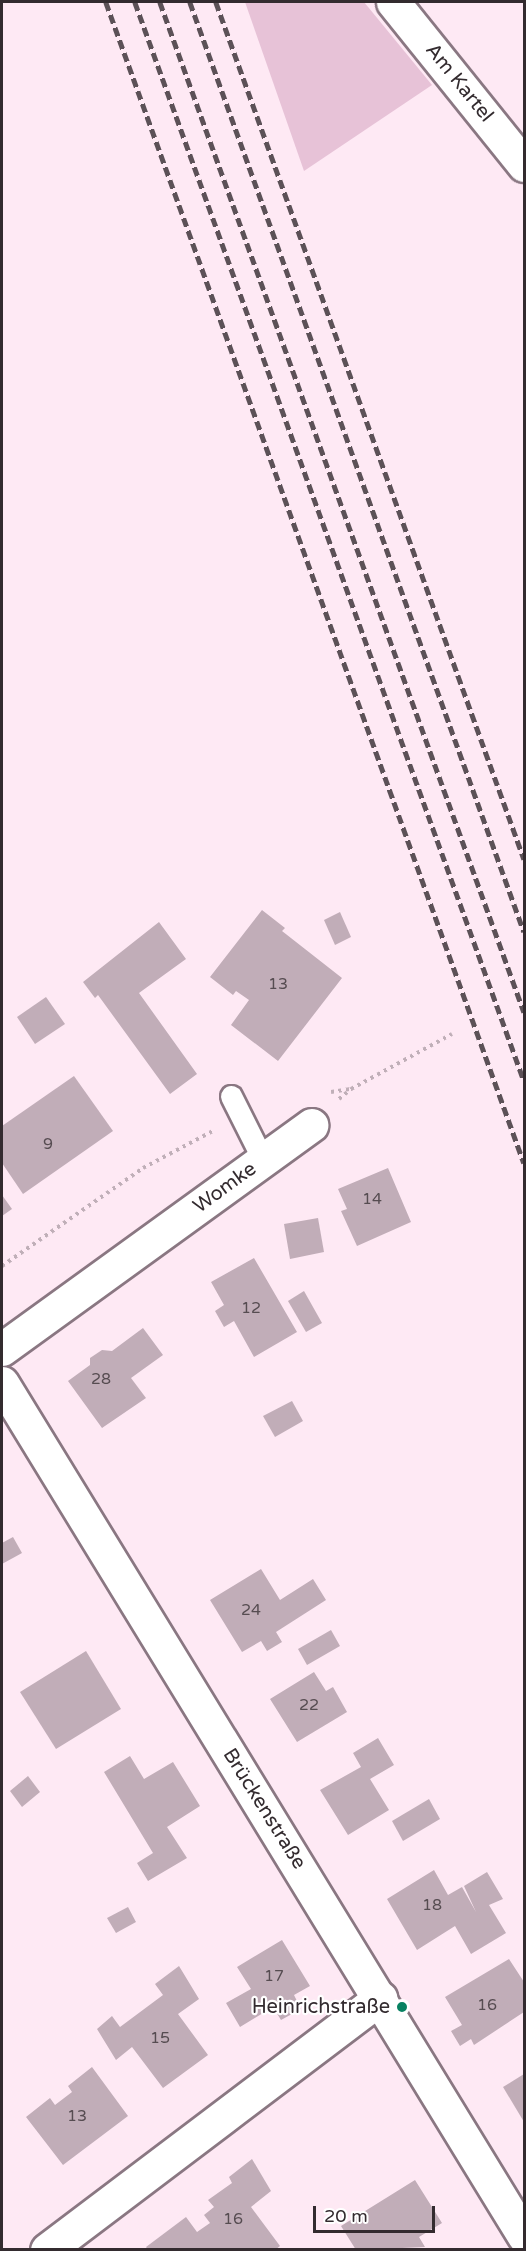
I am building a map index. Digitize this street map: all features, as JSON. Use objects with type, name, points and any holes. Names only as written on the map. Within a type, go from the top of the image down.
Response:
[{"type":"street","name":"Am Kartel","points":[[393,2],[525,165]]},
{"type":"street","name":"Womke","points":[[2,1349],[311,1125]]},
{"type":"street","name":"Brückenstraße","points":[[2,1383],[525,2236]]},
{"type":"street","points":[[47,2250],[380,1998]]},
{"type":"lane","points":[[231,1096],[263,1160]]},
{"type":"path","points":[[311,1125],[351,1089],[452,1034]]},
{"type":"path","points":[[320,1094],[351,1089]]},
{"type":"path","points":[[2,1266],[143,1168],[241,1118]]},
{"type":"shaded area","points":[[245,2],[364,2],[432,85],[304,171]]},
{"type":"building","points":[[262,910],[285,928],[282,931],[342,978],[278,1061],[231,1025],[249,1000],[236,991],[233,995],[210,977]]},
{"type":"building","points":[[340,912],[351,937],[335,945],[324,920]]},
{"type":"building","points":[[159,922],[186,959],[139,993],[197,1074],[170,1094],[98,995],[95,998],[83,982]]},
{"type":"building","points":[[46,997],[65,1024],[35,1044],[17,1017]]},
{"type":"building","points":[[74,1076],[113,1131],[23,1194],[2,1163],[2,1126]]},
{"type":"building","points":[[388,1168],[411,1222],[357,1246],[341,1211],[347,1209],[338,1189]]},
{"type":"building","points":[[2,1195],[12,1209],[2,1216]]},
{"type":"building","points":[[318,1218],[324,1252],[290,1259],[284,1224]]},
{"type":"building","points":[[254,1258],[297,1332],[254,1357],[234,1321],[224,1327],[215,1311],[224,1305],[211,1282]]},
{"type":"building","points":[[304,1291],[322,1323],[306,1332],[288,1301]]},
{"type":"building","points":[[143,1328],[163,1355],[131,1378],[146,1398],[102,1428],[68,1381],[90,1365],[90,1358],[102,1350],[112,1351]]},
{"type":"building","points":[[292,1401],[303,1421],[275,1437],[263,1416]]},
{"type":"building","points":[[13,1537],[22,1553],[2,1564],[2,1543]]},
{"type":"building","points":[[261,1569],[280,1600],[313,1579],[326,1600],[276,1632],[282,1642],[267,1651],[261,1641],[242,1652],[210,1600]]},
{"type":"building","points":[[331,1630],[340,1646],[307,1665],[298,1649]]},
{"type":"building","points":[[86,1651],[121,1709],[56,1749],[20,1692]]},
{"type":"building","points":[[314,1672],[326,1691],[333,1687],[347,1712],[297,1742],[270,1699]]},
{"type":"building","points":[[378,1738],[394,1765],[370,1779],[389,1810],[348,1835],[320,1790],[361,1767],[353,1753]]},
{"type":"building","points":[[130,1756],[144,1779],[173,1762],[200,1806],[167,1827],[187,1858],[148,1881],[137,1863],[153,1853],[104,1772]]},
{"type":"building","points":[[28,1776],[40,1792],[22,1807],[10,1791]]},
{"type":"building","points":[[429,1799],[440,1819],[403,1841],[392,1821]]},
{"type":"building","points":[[434,1870],[448,1895],[462,1887],[476,1912],[464,1886],[487,1872],[503,1899],[489,1905],[506,1933],[471,1954],[455,1926],[417,1950],[387,1899]]},
{"type":"building","points":[[128,1907],[136,1922],[116,1933],[107,1918]]},
{"type":"building","points":[[282,1940],[310,1986],[294,1995],[301,2009],[281,2020],[273,2007],[240,2027],[226,2003],[251,1989],[237,1967]]},
{"type":"building","points":[[509,1959],[524,1982],[524,2012],[474,2045],[471,2039],[460,2046],[451,2031],[462,2025],[445,1997]]},
{"type":"building","points":[[179,1966],[199,1999],[178,2014],[208,2055],[163,2088],[132,2047],[116,2060],[97,2029],[112,2016],[120,2027],[163,1995],[155,1984]]},
{"type":"building","points":[[92,2067],[128,2116],[63,2165],[26,2117],[50,2098],[55,2105],[72,2092],[68,2086]]},
{"type":"building","points":[[524,2074],[524,2122],[503,2087]]},
{"type":"building","points":[[252,2159],[271,2191],[251,2207],[280,2246],[275,2250],[148,2250],[146,2247],[186,2217],[197,2232],[210,2223],[204,2215],[214,2207],[208,2200],[232,2183],[229,2177]]},
{"type":"building","points":[[415,2180],[442,2223],[419,2237],[425,2247],[356,2250],[341,2226]]},
{"type":"railway","points":[[106,2],[524,1163]]},
{"type":"railway","points":[[135,2],[524,1081]]},
{"type":"railway","points":[[160,2],[524,1012]]},
{"type":"railway","points":[[190,2],[524,932]]},
{"type":"railway","points":[[216,2],[524,859]]},
{"type":"place","name":"Heinrichstraße","points":[[402,2007]]}]
